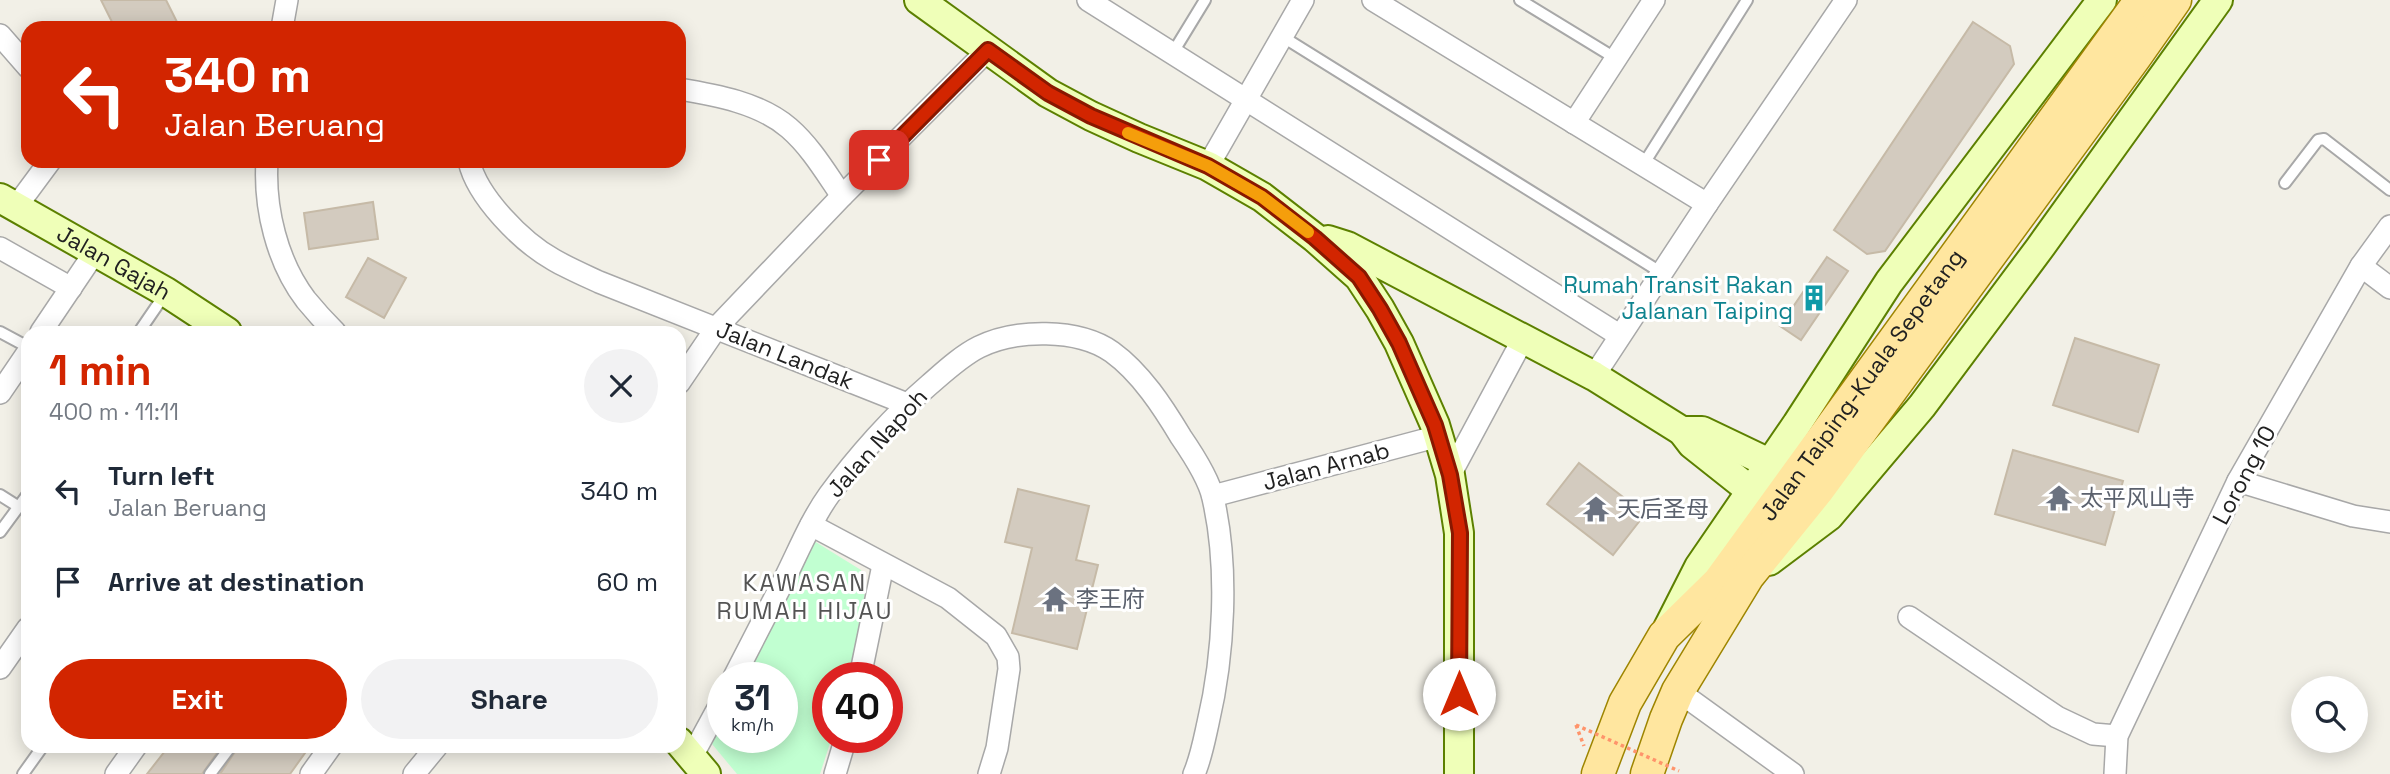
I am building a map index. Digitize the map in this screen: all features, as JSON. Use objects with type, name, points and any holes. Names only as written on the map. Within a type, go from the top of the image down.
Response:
[{"type":"main road","points":[[1664,636],[1699,567],[1889,282],[2102,0]]},
{"type":"main road","name":"Jalan Taiping-Kuala Sepetang","points":[[1647,774],[1678,691],[1748,576],[1825,480],[2124,49],[2141,0]]},
{"type":"main road","name":"Jalan Taiping-Kuala Sepetang","points":[[1598,774],[1625,703],[1664,636],[1719,582],[2124,49],[2175,0]]},
{"type":"main road","points":[[1748,576],[1829,516],[1922,406],[2218,0]]},
{"type":"main road","points":[[924,2],[1048,93],[1091,116],[1208,166],[1262,197],[1359,277],[1399,343],[1439,436],[1450,475],[1460,533],[1459,774]]},
{"type":"main road","name":"Jalan Gajah","points":[[8,202],[166,292],[218,326]]},
{"type":"main road","points":[[1315,238],[1347,246],[1594,376],[1682,431],[1692,444],[1750,490]]},
{"type":"main road","points":[[1359,277],[1419,285]]},
{"type":"main road","points":[[1682,431],[1702,431],[1769,463]]},
{"type":"street","points":[[283,21],[287,0]]},
{"type":"street","points":[[1208,166],[1303,0]]},
{"type":"street","points":[[1373,0],[1707,204]]},
{"type":"street","points":[[1574,122],[1654,0]]},
{"type":"street","points":[[1594,376],[1846,0]]},
{"type":"street","points":[[1101,4],[1172,54],[1619,335]]},
{"type":"street","points":[[0,35],[21,59]]},
{"type":"street","points":[[686,373],[717,327],[842,196],[988,50]]},
{"type":"street","points":[[686,91],[736,102],[773,117],[789,128],[812,153],[842,196]]},
{"type":"street","points":[[8,202],[43,168]]},
{"type":"street","points":[[266,168],[272,224],[285,264],[305,299],[330,326]]},
{"type":"street","name":"Jalan Landak","points":[[473,168],[479,186],[498,212],[552,260],[599,282],[907,404]]},
{"type":"street","name":"Lorong 10","points":[[2115,774],[2117,736],[2238,481],[2361,266],[2390,226]]},
{"type":"street","name":"Jalan Gajah","points":[[0,248],[71,288]]},
{"type":"street","points":[[45,326],[95,252]]},
{"type":"street","points":[[2361,266],[2390,288]]},
{"type":"street","name":"Jalan Napoh","points":[[742,662],[811,525],[830,494],[907,404],[948,369],[980,347],[1017,335],[1046,333],[1078,337],[1111,351],[1144,384],[1190,450],[1213,496],[1223,573],[1221,642],[1214,698],[1194,774]]},
{"type":"street","points":[[1450,475],[1522,340]]},
{"type":"street","points":[[0,393],[21,361]]},
{"type":"street","name":"Jalan Arnab","points":[[1213,496],[1439,436]]},
{"type":"street","points":[[2238,481],[2353,516],[2390,522]]},
{"type":"street","points":[[811,525],[948,598],[989,628],[1003,646],[1009,669],[997,748],[989,774]]},
{"type":"street","points":[[863,662],[883,565]]},
{"type":"street","points":[[1909,617],[2057,717],[2093,734],[2117,736]]},
{"type":"street","points":[[0,668],[21,638]]},
{"type":"street","points":[[1678,691],[1793,774]]},
{"type":"street","points":[[692,758],[707,729]]},
{"type":"street","points":[[116,774],[131,753]]},
{"type":"street","points":[[311,774],[326,753]]},
{"type":"street","points":[[414,774],[431,753]]},
{"type":"street","points":[[835,774],[841,753]]},
{"type":"lane","points":[[1172,54],[1205,0]]},
{"type":"lane","points":[[1520,0],[1615,58]]},
{"type":"lane","points":[[1643,165],[1747,0]]},
{"type":"lane","points":[[1283,37],[1662,273]]},
{"type":"lane","points":[[2285,183],[2318,140],[2324,139],[2390,190]]},
{"type":"lane","points":[[143,326],[166,292]]},
{"type":"lane","points":[[0,332],[21,346]]},
{"type":"lane","points":[[0,495],[19,507]]},
{"type":"lane","points":[[0,532],[21,504]]},
{"type":"lane","points":[[23,774],[38,753]]},
{"type":"lane","points":[[210,774],[225,753]]},
{"type":"path","points":[[1576,725],[1679,771],[1673,774]]},
{"type":"green space","points":[[814,541],[861,570],[866,586],[853,662],[812,662],[812,753],[827,753],[820,774],[737,774],[720,753],[798,753],[798,662],[753,662]]},
{"type":"building","points":[[101,0],[166,0],[176,21],[112,21]]},
{"type":"building","points":[[1973,22],[2010,46],[2014,64],[1885,251],[1867,254],[1834,230]]},
{"type":"building","points":[[373,202],[378,239],[309,249],[304,213]]},
{"type":"building","name":"Rumah Transit Rakan Jalanan Taiping","points":[[1827,257],[1848,271],[1801,340],[1780,326]]},
{"type":"building","points":[[368,258],[406,278],[384,318],[346,297]]},
{"type":"building","name":"太平风山寺","points":[[2075,338],[2159,365],[2138,432],[2053,405]]},
{"type":"building","name":"太平风山寺","points":[[2013,450],[2123,481],[2105,545],[1995,514]]},
{"type":"building","name":"天后圣母","points":[[1579,463],[1645,514],[1613,555],[1547,504]]},
{"type":"building","name":"李王府","points":[[1018,489],[1089,506],[1076,560],[1098,565],[1077,649],[1012,633],[1032,548],[1005,542]]},
{"type":"building","points":[[164,753],[217,753],[202,774],[147,774]]},
{"type":"building","points":[[234,753],[305,753],[290,774],[220,774]]},
{"type":"slow traffic","points":[[1128,133],[1208,166],[1262,197],[1308,232]]},
{"type":"place","name":"Rumah Transit Rakan Jalanan Taiping","points":[[1814,298]]},
{"type":"place","name":"太平风山寺","points":[[2059,498]]},
{"type":"place","name":"天后圣母","points":[[1596,509]]},
{"type":"place","name":"李王府","points":[[1055,599]]},
{"type":"district","name":"KAWASAN RUMAH HIJAU","points":[[805,597]]},
{"type":"route","points":[[879,160],[988,50],[1048,93],[1139,138],[1208,166],[1262,197],[1359,277],[1399,343],[1435,425],[1450,475],[1460,533],[1459,694]]}]
